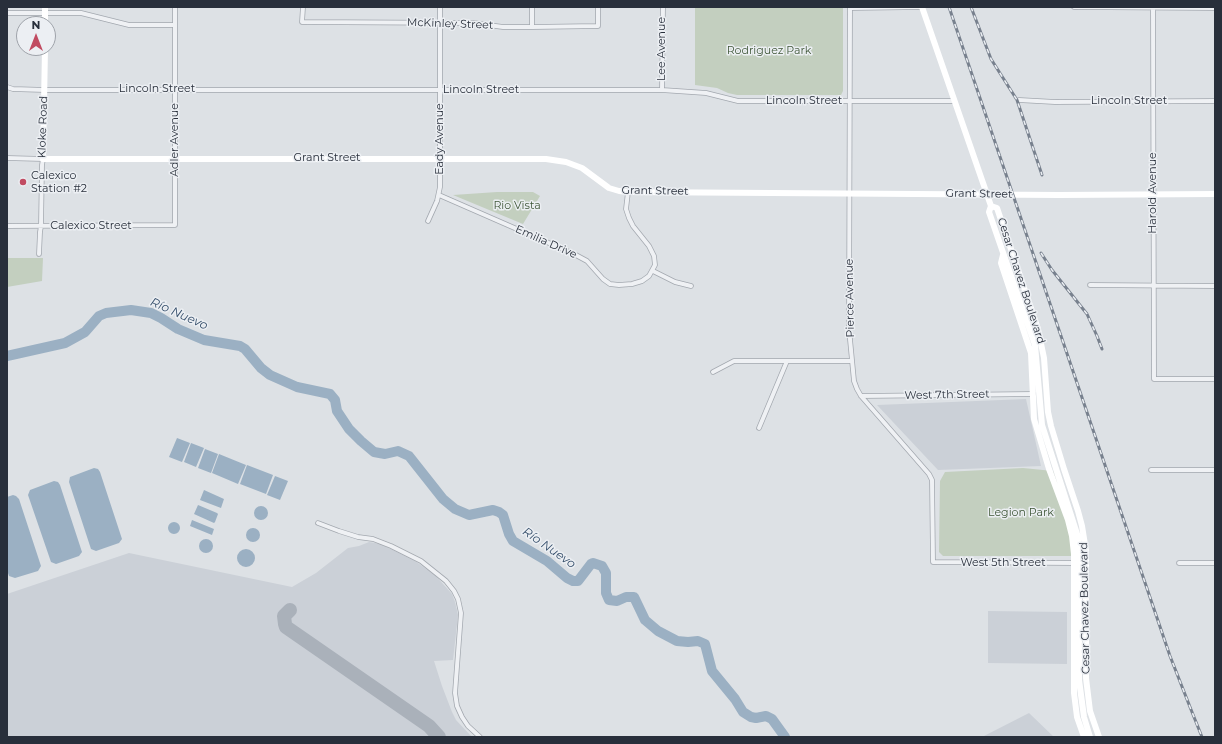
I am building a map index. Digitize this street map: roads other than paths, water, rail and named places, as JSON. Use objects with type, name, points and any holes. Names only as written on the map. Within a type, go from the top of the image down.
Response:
[{"type":"main road","name":"Cesar Chavez Boulevard","points":[[922,7],[991,206],[989,212],[1035,345],[1042,425],[1078,537],[1079,680],[1084,717],[1090,737]]},
{"type":"main road","name":"Kloke Road","points":[[43,159],[45,56]]},
{"type":"main road","name":"Grant Street","points":[[43,159],[546,159],[566,162],[582,168],[609,188],[628,192],[1215,194]]},
{"type":"main road","name":"Cesar Chavez Boulevard","points":[[991,206],[997,208],[1038,329],[1044,358],[1048,412],[1051,426],[1083,531],[1086,551],[1086,678],[1090,711],[1099,737]]},
{"type":"main road","points":[[1003,254],[1002,263],[1031,353],[1034,419],[1049,469],[1068,520],[1073,546],[1074,693],[1078,717],[1084,737]]},
{"type":"street","name":"Adler Avenue","points":[[175,7],[175,225]]},
{"type":"street","name":"McKinley Street","points":[[302,7],[302,22],[473,23],[532,27],[598,26],[598,7]]},
{"type":"street","name":"Eady Avenue","points":[[428,222],[439,194],[441,158],[440,7]]},
{"type":"street","points":[[532,7],[532,27]]},
{"type":"street","name":"Lee Avenue","points":[[662,7],[662,90]]},
{"type":"street","points":[[850,8],[922,7]]},
{"type":"street","points":[[1074,7],[1215,8]]},
{"type":"street","name":"Pierce Avenue","points":[[850,8],[849,329],[854,381],[861,396],[929,474],[932,480],[933,562]]},
{"type":"street","name":"Harold Avenue","points":[[1153,8],[1154,379],[1215,379]]},
{"type":"street","points":[[7,13],[45,10],[81,13],[129,25],[175,25]]},
{"type":"street","name":"Lincoln Street","points":[[7,87],[13,89],[45,90],[662,90],[706,93],[738,101],[953,100]]},
{"type":"street","name":"Lincoln Street","points":[[1019,100],[1055,102],[1215,101]]},
{"type":"street","name":"Grant Street","points":[[7,158],[43,159]]},
{"type":"street","name":"Kloke Road","points":[[39,254],[43,159]]},
{"type":"street","points":[[628,192],[626,209],[633,226],[649,246],[654,256],[655,265],[653,271],[675,282],[691,286]]},
{"type":"street","name":"Emilia Drive","points":[[439,194],[574,254],[587,261],[603,279],[610,284],[632,284],[642,281],[653,271]]},
{"type":"street","name":"Calexico Street","points":[[7,226],[175,225]]},
{"type":"street","points":[[1090,285],[1215,286]]},
{"type":"street","points":[[713,372],[734,361],[852,361]]},
{"type":"street","points":[[759,428],[787,361]]},
{"type":"street","name":"West 7th Street","points":[[861,396],[1033,394]]},
{"type":"street","points":[[1151,470],[1215,470]]},
{"type":"street","points":[[318,523],[358,537],[373,539],[421,561],[446,581],[454,591],[458,599],[461,613],[455,693],[457,706],[468,726],[480,737]]},
{"type":"street","name":"West 5th Street","points":[[933,562],[1074,563]]},
{"type":"street","points":[[1179,563],[1215,564]]},
{"type":"water","points":[[177,438],[190,443],[182,462],[169,457]]},
{"type":"water","points":[[191,443],[204,448],[196,467],[184,462]]},
{"type":"water","points":[[205,449],[218,454],[211,473],[198,468]]},
{"type":"water","points":[[219,454],[246,465],[238,484],[212,473]]},
{"type":"water","points":[[247,465],[273,475],[266,494],[240,484]]},
{"type":"water","points":[[94,468],[98,469],[100,472],[122,539],[119,543],[96,551],[91,549],[69,482],[70,477]]},
{"type":"water","points":[[275,476],[288,481],[280,500],[267,495]]},
{"type":"water","points":[[54,481],[58,482],[60,485],[82,552],[79,556],[56,564],[51,562],[28,495],[30,490]]},
{"type":"water","points":[[204,490],[224,499],[221,508],[200,500]]},
{"type":"water","points":[[13,495],[19,499],[41,566],[38,571],[15,578],[9,576],[7,570],[7,497]]},
{"type":"water","points":[[198,505],[218,514],[214,523],[194,514]]},
{"type":"water","points":[[258,506],[264,506],[268,510],[268,516],[264,520],[258,520],[254,516],[254,510]]},
{"type":"water","points":[[192,520],[214,529],[212,535],[190,526]]},
{"type":"water","points":[[176,522],[179,523],[179,533],[172,534],[169,533],[168,526],[169,523]]},
{"type":"water","points":[[250,528],[256,528],[260,532],[260,538],[256,542],[250,542],[246,538],[246,532]]},
{"type":"water","points":[[203,539],[209,539],[213,543],[213,549],[209,553],[203,553],[199,549],[199,543]]},
{"type":"water","points":[[242,549],[250,549],[255,554],[253,565],[250,567],[242,567],[237,562],[237,554]]},
{"type":"waterway","name":"Río Nuevo","points":[[7,356],[65,343],[85,332],[99,316],[106,313],[131,310],[151,313],[178,329],[204,340],[240,346],[245,349],[261,368],[270,375],[297,387],[330,394],[335,400],[337,411],[349,429],[361,441],[374,452],[385,454],[398,451],[409,456],[443,499],[455,509],[469,515],[493,510],[499,512],[503,515],[509,534],[513,541],[547,561],[567,578],[573,581],[578,581],[591,564],[593,563],[602,566],[606,573],[606,593],[609,600],[617,601],[626,597],[634,597],[645,620],[658,631],[677,641],[698,641],[705,644],[712,671],[735,699],[743,712],[751,717],[756,718],[766,716],[772,719],[785,737]]},
{"type":"railway","points":[[949,7],[1170,656],[1202,737]]},
{"type":"railway","points":[[971,7],[991,59],[1017,100],[1042,175]]},
{"type":"railway","points":[[1041,253],[1052,270],[1087,314],[1102,349]]},
{"type":"place","name":"Calexico Station #2","points":[[23,182]]},
{"type":"park label","name":"Rodriguez Park","points":[[769,51]]},
{"type":"park label","name":"Rio Vista","points":[[517,206]]},
{"type":"park label","name":"Legion Park","points":[[1021,513]]}]
